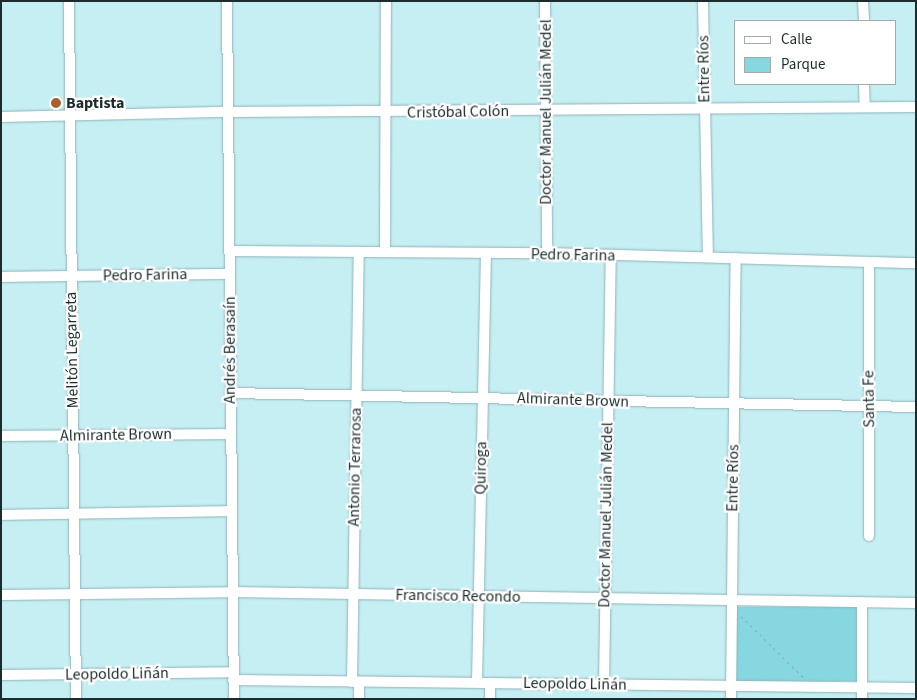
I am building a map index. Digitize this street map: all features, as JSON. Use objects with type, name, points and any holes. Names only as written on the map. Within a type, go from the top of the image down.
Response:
[{"type":"street","name":"Melitón Legarreta","points":[[69,1],[76,699]]},
{"type":"street","name":"Andrés Berasaín","points":[[227,1],[234,699]]},
{"type":"street","points":[[385,252],[386,1]]},
{"type":"street","name":"Doctor Manuel Julián Medel","points":[[545,1],[547,254]]},
{"type":"street","name":"Entre Ríos","points":[[703,1],[708,256]]},
{"type":"street","points":[[863,1],[864,20]]},
{"type":"street","points":[[864,85],[865,107]]},
{"type":"street","name":"Cristóbal Colón","points":[[1,117],[228,112],[546,111],[916,106]]},
{"type":"street","name":"Pedro Farina","points":[[229,250],[708,256],[916,263]]},
{"type":"street","name":"Antonio Terrarosa","points":[[358,252],[353,594],[355,682],[359,699]]},
{"type":"street","name":"Quiroga","points":[[477,682],[486,254]]},
{"type":"street","name":"Doctor Manuel Julián Medel","points":[[604,685],[611,256]]},
{"type":"street","name":"Entre Ríos","points":[[731,699],[736,258]]},
{"type":"street","name":"Santa Fe","points":[[869,262],[869,536]]},
{"type":"street","name":"Pedro Farina","points":[[1,277],[230,274]]},
{"type":"street","name":"Almirante Brown","points":[[230,393],[916,407]]},
{"type":"street","name":"Almirante Brown","points":[[1,436],[230,434]]},
{"type":"street","points":[[1,514],[231,511]]},
{"type":"street","name":"Francisco Recondo","points":[[1,595],[232,592],[605,599],[732,604],[916,603]]},
{"type":"street","points":[[862,603],[862,699]]},
{"type":"street","name":"Leopoldo Liñán","points":[[1,675],[233,676],[355,682],[916,688]]},
{"type":"street","points":[[490,683],[490,699]]},
{"type":"path","points":[[732,604],[814,687]]},
{"type":"green space","points":[[736,607],[858,607],[858,681],[736,681]]},
{"type":"place","name":"Baptista","points":[[56,103]]}]
